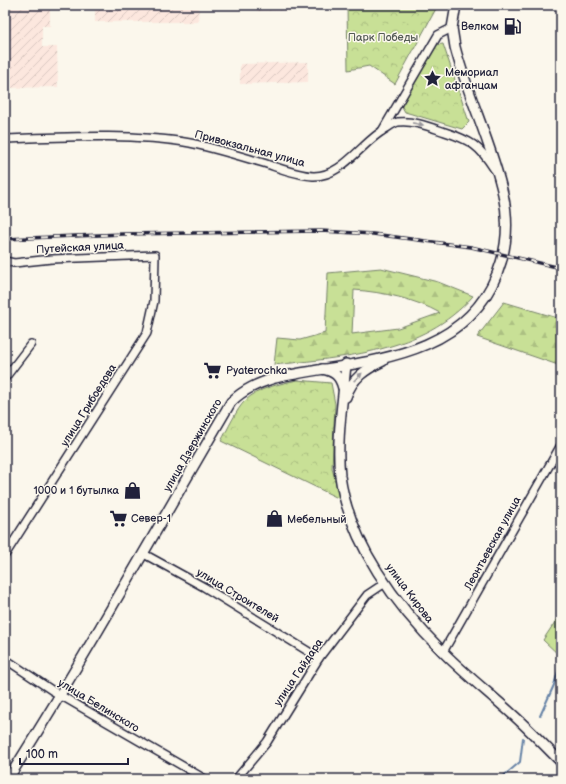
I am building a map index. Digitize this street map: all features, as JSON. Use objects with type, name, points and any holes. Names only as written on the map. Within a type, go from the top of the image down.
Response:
[{"type":"main road","name":"улица Дзержинского","points":[[8,779],[61,695],[231,402],[238,395],[260,383],[346,364],[391,357],[431,344],[445,336],[469,318],[486,295],[500,268],[506,241],[506,211],[499,178],[459,65],[452,28],[456,5]]},
{"type":"main road","points":[[342,412],[353,383],[360,374],[391,357]]},
{"type":"main road","name":"улица Кирова","points":[[346,364],[338,459],[344,495],[358,536],[385,583],[419,626],[443,652],[513,714],[561,762]]},
{"type":"main road","points":[[321,369],[330,370],[337,375],[344,390]]},
{"type":"street","points":[[381,131],[438,35],[452,28]]},
{"type":"street","name":"Привокзальная улица","points":[[5,139],[114,137],[188,143],[243,157],[288,171],[312,176],[324,176],[339,168],[381,131],[396,122],[412,122],[454,135],[471,143],[484,152],[499,178]]},
{"type":"street","name":"Путейская улица","points":[[5,261],[14,263],[52,259],[156,255]]},
{"type":"street","name":"улица Грибоедова","points":[[5,555],[147,333],[154,301],[156,255]]},
{"type":"street","points":[[5,378],[32,344]]},
{"type":"street","name":"Леонтьевская улица","points":[[443,652],[561,445]]},
{"type":"street","name":"улица Строителей","points":[[144,554],[204,587],[319,658]]},
{"type":"street","name":"улица Гайдара","points":[[236,779],[267,742],[319,658],[367,595],[385,583]]},
{"type":"street","name":"улица Белинского","points":[[5,659],[61,695],[205,779]]},
{"type":"shaded area","points":[[5,5],[50,5],[50,26],[42,26],[42,47],[57,47],[58,87],[5,88]]},
{"type":"shaded area","points":[[95,5],[199,6],[198,22],[95,22]]},
{"type":"shaded area","points":[[210,5],[245,5],[245,8],[210,8]]},
{"type":"shaded area","points":[[257,5],[295,5],[295,10],[257,11]]},
{"type":"shaded area","points":[[308,62],[308,82],[240,84],[240,64]]},
{"type":"green space","name":"Парк Победы","points":[[347,5],[438,5],[395,84],[369,66],[348,70]]},
{"type":"green space","points":[[443,44],[469,122],[462,129],[405,112],[401,105],[435,45]]},
{"type":"green space","points":[[381,268],[438,282],[473,296],[453,315],[431,330],[407,341],[355,355],[274,365],[277,338],[300,340],[325,333],[328,273]],"holes":[[[354,290],[387,294],[409,300],[440,313],[398,328],[352,334]]]},
{"type":"green space","points":[[504,302],[561,319],[561,366],[477,337]]},
{"type":"green space","points":[[297,380],[331,383],[335,404],[332,468],[340,499],[221,441],[242,404],[250,397],[269,387]]},
{"type":"green space","points":[[561,613],[561,657],[543,640]]},
{"type":"waterway","points":[[540,716],[554,685],[561,661]]},
{"type":"waterway","points":[[500,779],[520,762],[523,738]]},
{"type":"railway","points":[[5,239],[123,234],[321,231],[373,234],[471,247],[561,268]]},
{"type":"place","name":"Велком","points":[[512,26]]},
{"type":"place","name":"Мемориал афганцам","points":[[432,78]]},
{"type":"place","name":"Pyaterochka","points":[[213,370]]},
{"type":"place","name":"1000 и 1 бутылка","points":[[132,490]]},
{"type":"place","name":"Север-1","points":[[118,518]]},
{"type":"place","name":"Мебельный","points":[[274,519]]}]
